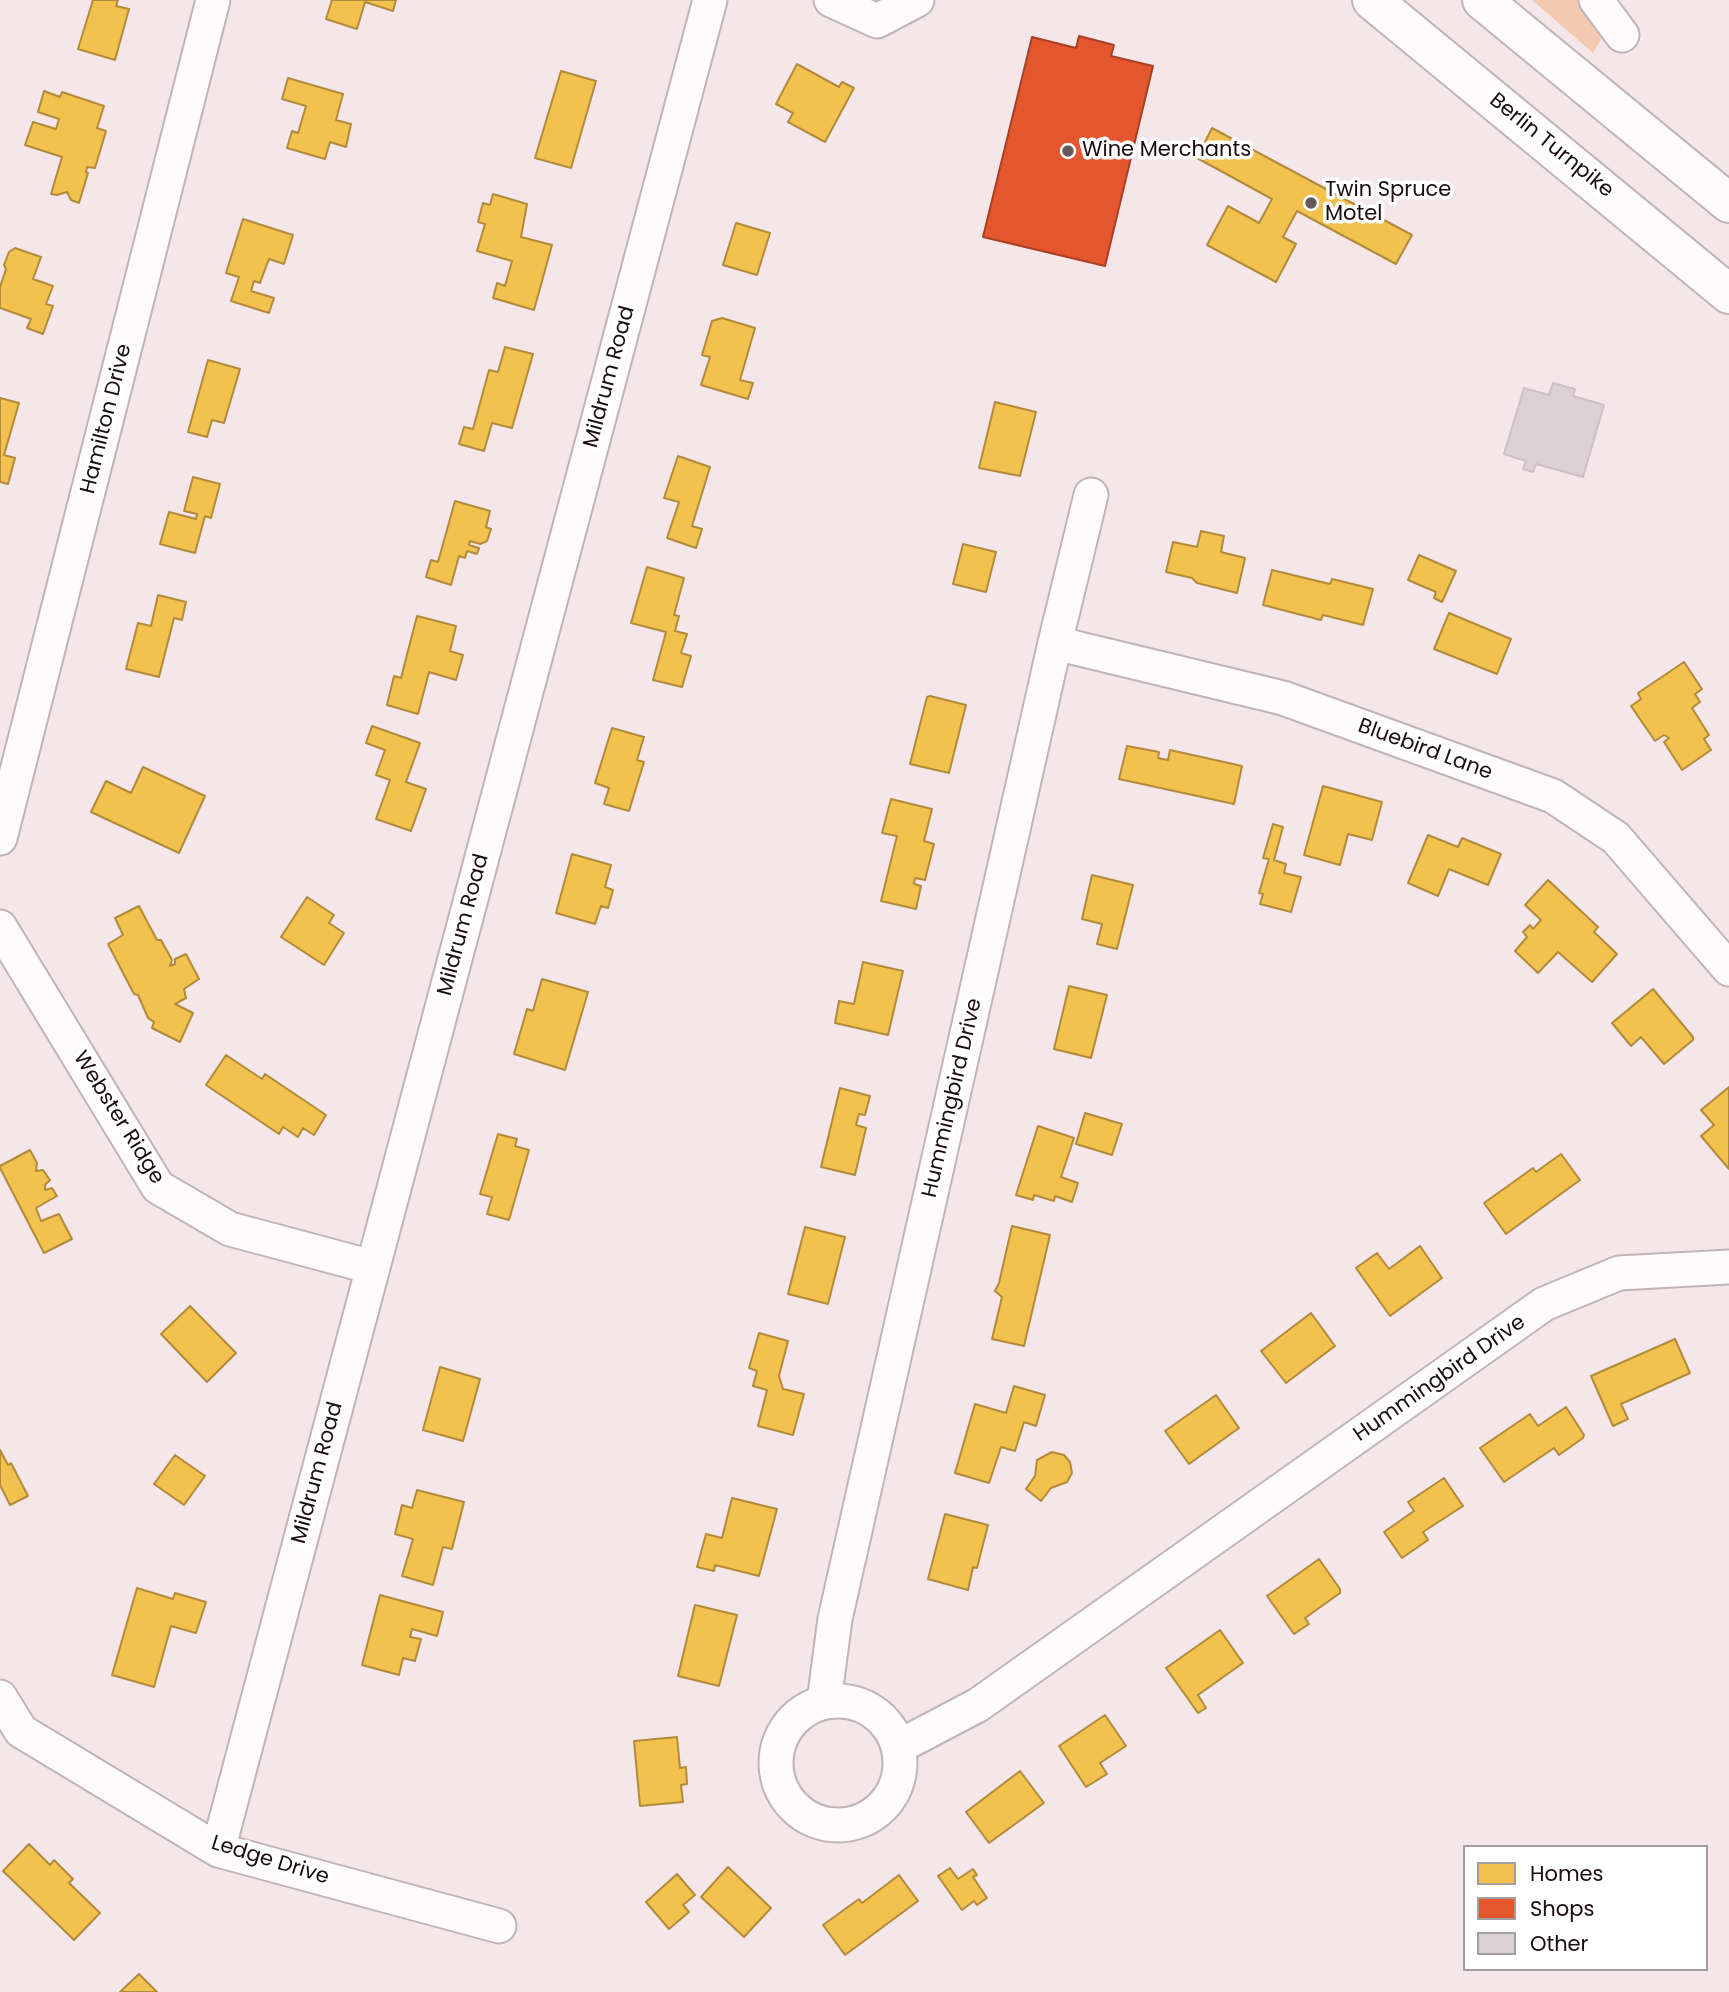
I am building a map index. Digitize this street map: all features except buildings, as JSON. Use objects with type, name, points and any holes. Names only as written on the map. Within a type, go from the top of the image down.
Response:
[{"type":"highway","name":"Berlin Turnpike","points":[[1372,0],[1729,294]]},
{"type":"highway","points":[[1482,0],[1729,203]]},
{"type":"street","name":"Hamilton Drive","points":[[0,838],[213,0]]},
{"type":"street","name":"Mildrum Road","points":[[218,1850],[710,0]]},
{"type":"street","points":[[831,0],[877,20],[916,3],[917,0]]},
{"type":"street","points":[[1597,0],[1622,35]]},
{"type":"street","name":"Hummingbird Drive","points":[[824,1702],[835,1619],[1055,643],[1091,495]]},
{"type":"street","name":"Bluebird Lane","points":[[1055,643],[1283,698],[1553,796],[1616,838],[1729,969]]},
{"type":"street","name":"Webster Ridge","points":[[0,927],[158,1187],[230,1229],[372,1267]]},
{"type":"street","name":"Hummingbird Drive","points":[[898,1747],[978,1705],[1544,1304],[1619,1273],[1729,1267]]},
{"type":"street","name":"Ledge Drive","points":[[0,1696],[21,1731],[218,1850],[499,1927]]},
{"type":"street","points":[[824,1702],[849,1702],[872,1711],[887,1724],[898,1747],[900,1768],[897,1783],[887,1800],[873,1815],[855,1823],[820,1823],[790,1803],[780,1786],[776,1756],[779,1741],[793,1720],[805,1710],[824,1702]]},
{"type":"shaded area","points":[[1532,0],[1582,0],[1606,31],[1593,53]]},
{"type":"place","name":"Wine Merchants","points":[[1068,151]]},
{"type":"place","name":"Twin Spruce Motel","points":[[1311,203]]}]
